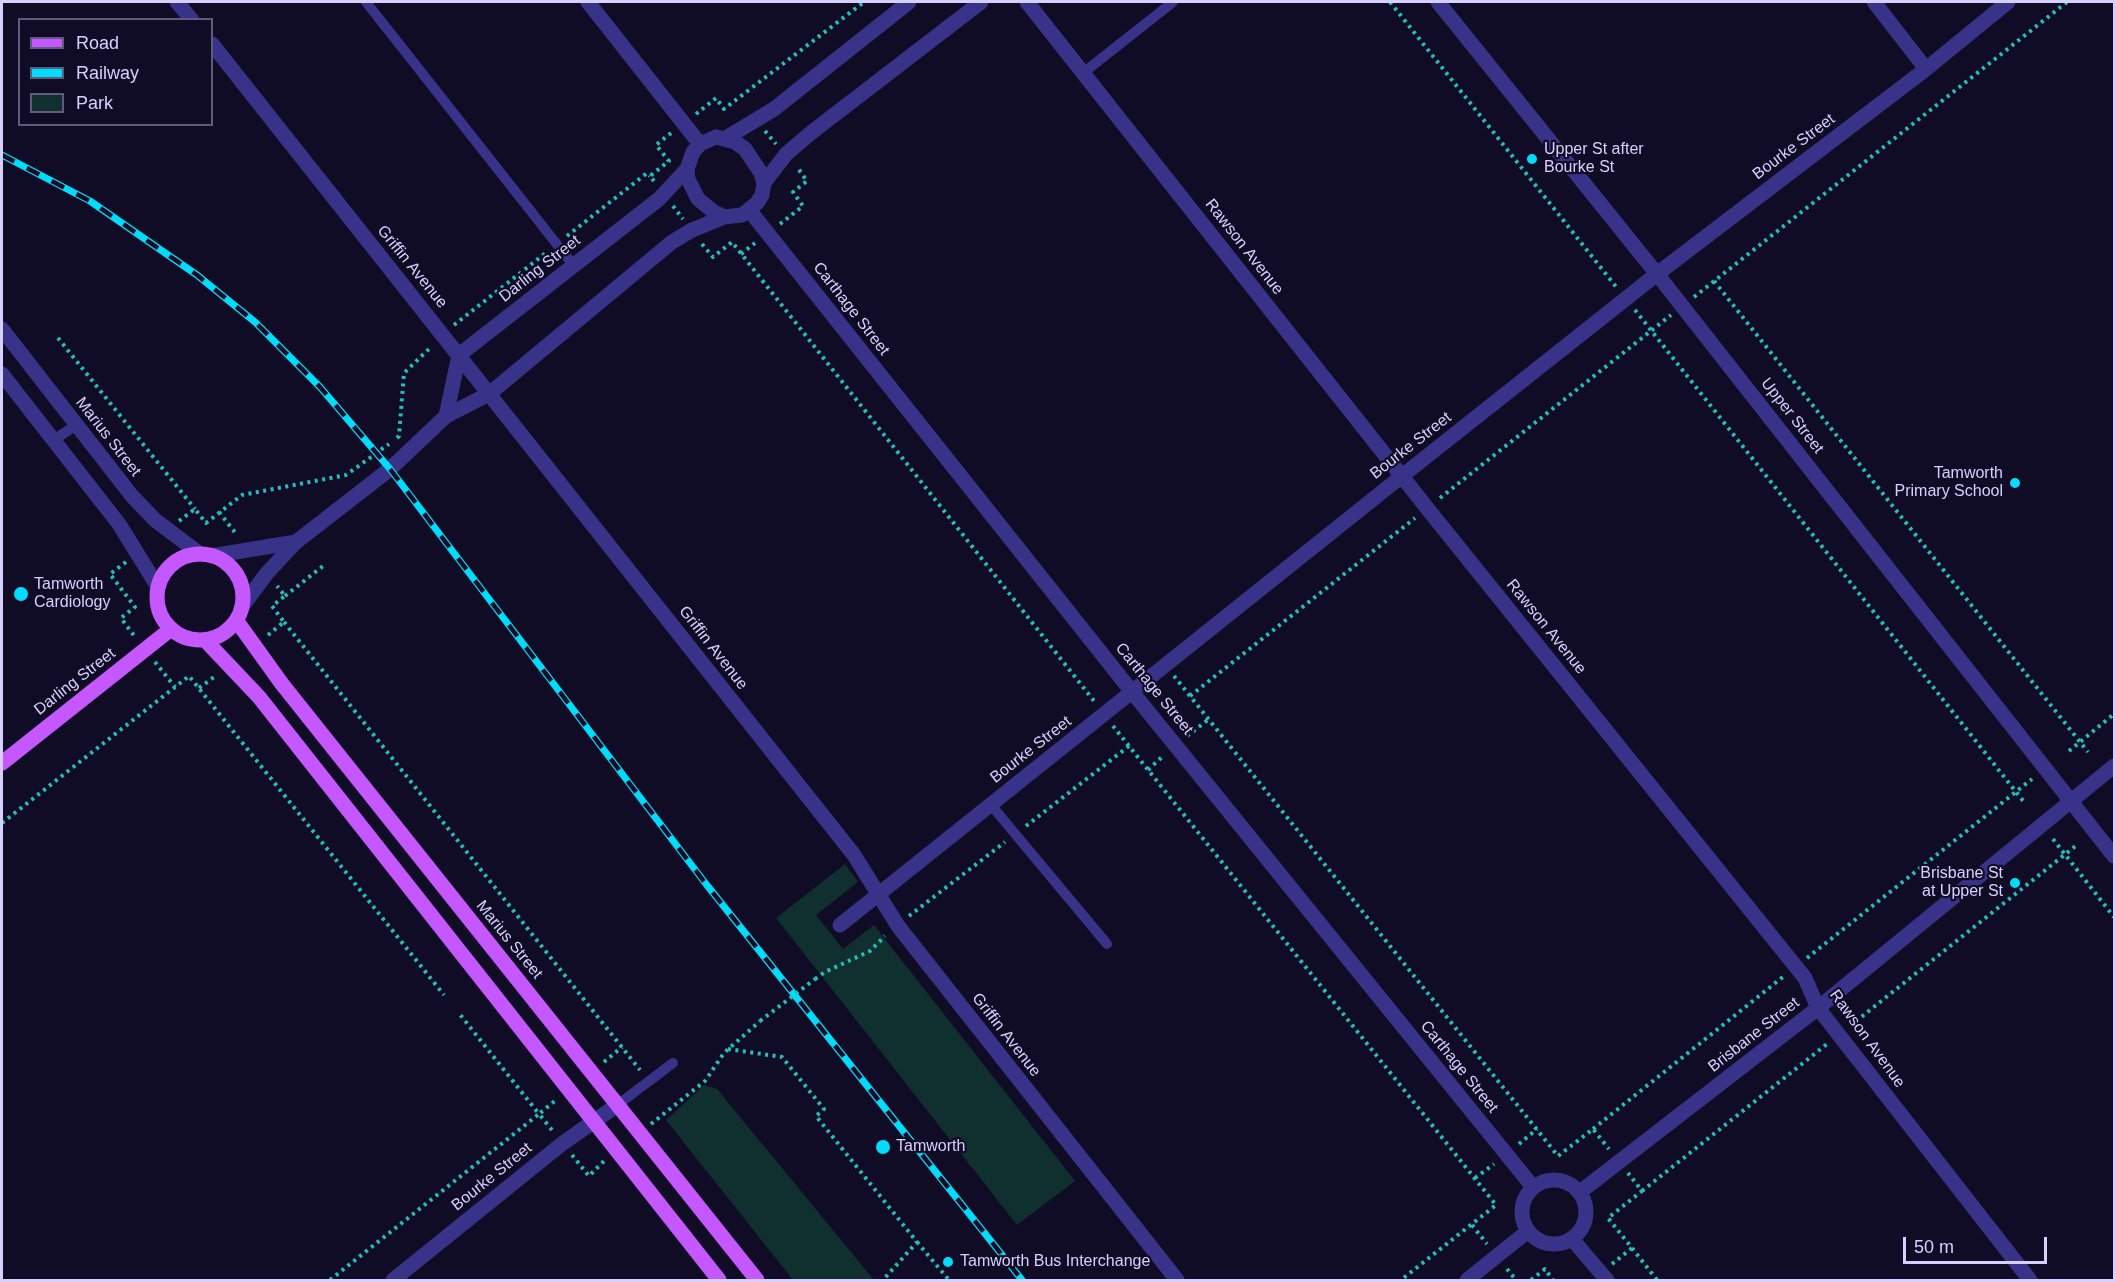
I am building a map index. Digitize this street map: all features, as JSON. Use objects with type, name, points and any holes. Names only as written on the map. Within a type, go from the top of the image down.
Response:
[{"type":"main road","points":[[206,555],[222,561],[237,576],[243,596],[239,614],[217,637],[192,640],[171,629],[158,610],[158,587],[169,567],[178,560],[206,555]]},
{"type":"main road","name":"Marius Street","points":[[239,614],[282,684],[757,1281]]},
{"type":"main road","name":"Darling Street","points":[[2,763],[171,629]]},
{"type":"main road","points":[[205,640],[259,697],[719,1281]]},
{"type":"street","points":[[177,2],[190,18]]},
{"type":"street","points":[[588,2],[700,144]]},
{"type":"street","points":[[724,217],[698,199],[688,179],[687,169],[693,152],[708,139],[726,138],[756,121],[909,2]]},
{"type":"street","points":[[239,614],[269,570],[296,542],[390,469],[446,416],[489,394],[672,242],[692,230],[724,217],[742,215],[750,210],[762,195],[764,183],[786,154],[981,2]]},
{"type":"street","name":"Rawson Avenue","points":[[1027,2],[1427,508],[1796,966],[1805,978],[1818,1008],[2030,1281]]},
{"type":"street","name":"Upper Street","points":[[1438,2],[1657,274],[2115,855]]},
{"type":"street","points":[[1874,2],[1926,69]]},
{"type":"street","name":"Bourke Street","points":[[840,925],[1657,274],[1926,69],[2008,2]]},
{"type":"street","name":"Griffin Avenue","points":[[213,45],[847,846],[898,926],[1177,1281]]},
{"type":"street","points":[[726,138],[735,142],[752,156],[764,183]]},
{"type":"street","name":"Darling Street","points":[[459,356],[664,195],[687,169]]},
{"type":"street","name":"Carthage Street","points":[[750,210],[1133,693],[1533,1187]]},
{"type":"street","name":"Marius Street","points":[[2,329],[142,508],[206,555]]},
{"type":"street","points":[[446,416],[459,356]]},
{"type":"street","points":[[2,374],[119,524],[158,587]]},
{"type":"street","points":[[206,555],[296,542]]},
{"type":"street","name":"Brisbane Street","points":[[1580,1192],[1818,1008],[2115,766]]},
{"type":"street","name":"Bourke Street","points":[[393,1281],[563,1143],[616,1106]]},
{"type":"street","points":[[1552,1179],[1572,1185],[1580,1192],[1585,1202],[1585,1222],[1572,1239],[1553,1244],[1535,1238],[1528,1232],[1523,1223],[1522,1203],[1533,1187],[1552,1179]]},
{"type":"street","points":[[1467,1281],[1528,1232]]},
{"type":"street","points":[[1572,1239],[1607,1281]]},
{"type":"lane","points":[[366,2],[574,266]]},
{"type":"lane","points":[[1083,73],[1173,2]]},
{"type":"lane","points":[[54,440],[76,425]]},
{"type":"lane","points":[[991,805],[1107,945]]},
{"type":"lane","points":[[616,1106],[673,1063]]},
{"type":"path","points":[[699,111],[716,98],[724,109],[864,2]]},
{"type":"path","points":[[1390,2],[1613,282]]},
{"type":"path","points":[[1190,696],[2067,2]]},
{"type":"path","points":[[756,121],[807,181],[793,192],[803,206],[784,220]]},
{"type":"path","points":[[650,176],[669,161],[656,145],[669,134]]},
{"type":"path","points":[[562,240],[647,172],[713,257],[732,242],[1090,696]]},
{"type":"path","points":[[741,254],[755,243]]},
{"type":"path","points":[[446,331],[550,249]]},
{"type":"path","points":[[1714,281],[2088,752]]},
{"type":"path","points":[[1626,299],[2024,802]]},
{"type":"path","points":[[58,338],[206,523],[242,495],[346,475],[385,447],[399,436],[404,373],[438,341]]},
{"type":"path","points":[[174,525],[195,509]]},
{"type":"path","points":[[219,512],[243,543]]},
{"type":"path","points":[[130,629],[121,618],[135,607],[110,574],[131,558]]},
{"type":"path","points":[[323,566],[272,606],[637,1066]]},
{"type":"path","points":[[273,580],[285,597]]},
{"type":"path","points":[[262,640],[284,622]]},
{"type":"path","points":[[157,664],[175,687]]},
{"type":"path","points":[[1166,666],[1558,1156],[2032,779]]},
{"type":"path","points":[[199,688],[222,671]]},
{"type":"path","points":[[2,823],[189,676],[444,995]]},
{"type":"path","points":[[2069,751],[2115,714]]},
{"type":"path","points":[[1197,727],[1209,719]]},
{"type":"path","points":[[1117,732],[1496,1205],[1401,1281]]},
{"type":"path","points":[[1148,770],[1164,756]]},
{"type":"path","points":[[2054,839],[2115,917]]},
{"type":"path","points":[[1657,1281],[1608,1218],[2078,844]]},
{"type":"path","points":[[661,1116],[705,1082],[736,1040],[825,972],[870,951],[884,938]]},
{"type":"path","points":[[458,1012],[543,1118]]},
{"type":"path","points":[[611,1056],[622,1047]]},
{"type":"path","points":[[728,1049],[782,1057],[824,1109],[816,1116],[949,1281]]},
{"type":"path","points":[[330,1281],[546,1108]]},
{"type":"path","points":[[1517,1145],[1537,1129]]},
{"type":"path","points":[[1593,1129],[1609,1149]]},
{"type":"path","points":[[1475,1179],[1494,1164]]},
{"type":"path","points":[[583,1168],[589,1176],[595,1168]]},
{"type":"path","points":[[1628,1173],[1642,1191]]},
{"type":"path","points":[[1472,1225],[1487,1244]]},
{"type":"path","points":[[884,1281],[917,1242]]},
{"type":"path","points":[[1611,1264],[1632,1248]]},
{"type":"path","points":[[1506,1268],[1516,1281]]},
{"type":"path","points":[[1531,1281],[1545,1269],[1553,1281]]},
{"type":"green space","points":[[845,864],[858,882],[816,915],[843,949],[874,925],[1075,1181],[1017,1225],[776,918]]},
{"type":"green space","points":[[704,1085],[717,1089],[874,1280],[793,1280],[666,1120]]},
{"type":"railway","points":[[2,155],[90,201],[197,275],[255,322],[320,387],[390,469],[706,884],[1022,1280]]},
{"type":"place","name":"Upper St after Bourke St","points":[[1532,159]]},
{"type":"place","name":"Tamworth Primary School","points":[[2015,483]]},
{"type":"place","name":"Tamworth Cardiology","points":[[21,594]]},
{"type":"place","name":"Brisbane St at Upper St","points":[[2015,883]]},
{"type":"place","name":"Tamworth","points":[[883,1147]]},
{"type":"place","name":"Tamworth Bus Interchange","points":[[948,1262]]}]
